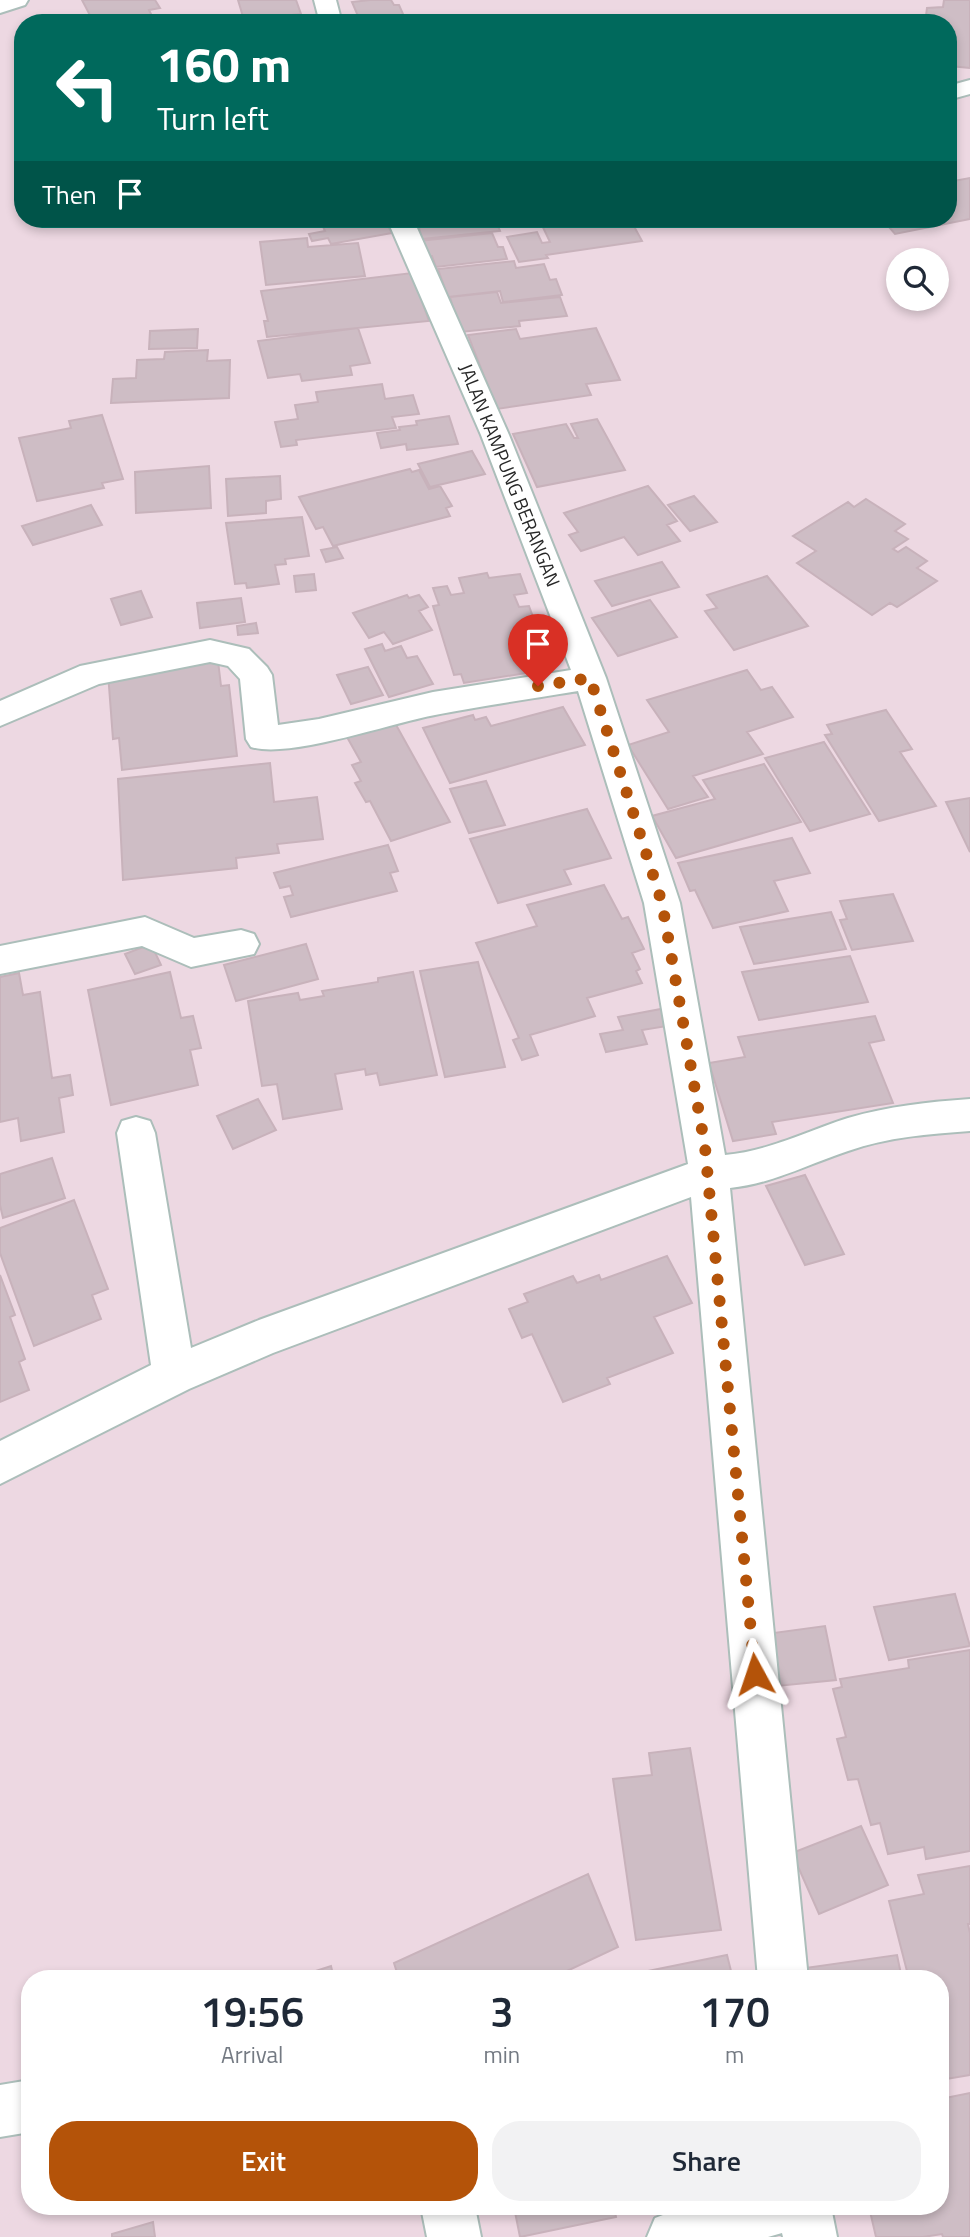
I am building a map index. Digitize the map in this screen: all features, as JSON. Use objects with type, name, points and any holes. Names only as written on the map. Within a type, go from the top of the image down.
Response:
[{"type":"street","points":[[0,6],[17,0]]},
{"type":"street","name":"JALAN KAMPUNG BERANGAN","points":[[404,228],[490,424],[590,678],[662,903],[709,1173],[782,1970]]},
{"type":"street","points":[[0,714],[91,674],[210,651],[238,657],[256,675],[263,739],[319,731],[433,704],[590,678]]},
{"type":"street","points":[[0,960],[145,931],[191,953],[241,944]]},
{"type":"street","points":[[0,1463],[174,1375],[259,1339],[709,1173],[751,1169],[849,1134],[904,1120],[970,1115]]},
{"type":"street","points":[[136,1133],[174,1375]]},
{"type":"street","points":[[0,2111],[21,2108]]},
{"type":"street","points":[[450,2215],[454,2237]]},
{"type":"street","points":[[674,2237],[750,2215]]},
{"type":"street","points":[[806,2215],[810,2237]]},
{"type":"building","points":[[82,0],[155,0],[160,8],[149,10],[151,14],[89,14]]},
{"type":"building","points":[[238,0],[296,0],[301,14],[242,14]]},
{"type":"building","points":[[391,0],[394,5],[399,5],[403,14],[357,14],[352,2]]},
{"type":"building","points":[[944,0],[970,0],[970,68],[957,67],[957,14],[926,14],[927,8],[943,7]]},
{"type":"building","points":[[970,178],[970,219],[957,222],[957,180]]},
{"type":"building","points":[[324,228],[389,228],[392,233],[331,244],[328,238],[312,241],[309,234],[325,231]]},
{"type":"building","points":[[419,228],[499,228],[500,231],[422,239]]},
{"type":"building","points":[[543,228],[635,228],[642,241],[546,255],[548,258],[519,262],[507,237],[537,232],[542,243],[550,242]]},
{"type":"building","points":[[890,228],[925,228],[895,234]]},
{"type":"building","points":[[492,233],[498,247],[503,247],[507,259],[436,267],[432,256],[424,257],[419,241]]},
{"type":"building","points":[[307,238],[308,247],[358,243],[365,276],[266,285],[260,242]]},
{"type":"building","points":[[514,261],[516,268],[544,264],[550,280],[556,279],[562,295],[503,302],[500,291],[448,297],[438,269]]},
{"type":"building","points":[[412,273],[429,321],[267,337],[264,321],[268,321],[261,291]]},
{"type":"building","points":[[497,292],[501,303],[560,297],[567,316],[519,321],[520,326],[460,332],[450,297]]},
{"type":"building","points":[[358,328],[370,363],[350,366],[352,375],[302,381],[300,374],[268,378],[258,341]]},
{"type":"building","points":[[596,328],[620,380],[586,384],[591,395],[497,409],[468,335],[516,329],[520,339]]},
{"type":"building","points":[[198,329],[197,348],[149,349],[150,331]]},
{"type":"building","points":[[208,350],[207,361],[230,360],[229,398],[111,403],[113,379],[136,378],[137,360],[164,359],[165,352]]},
{"type":"building","points":[[382,384],[385,399],[413,395],[419,414],[392,417],[396,428],[296,440],[297,445],[281,447],[275,422],[298,419],[295,405],[318,402],[316,392]]},
{"type":"building","points":[[102,415],[123,479],[102,483],[104,488],[37,501],[19,438],[71,428],[69,421]]},
{"type":"building","points":[[449,416],[458,444],[407,450],[406,444],[381,448],[377,433],[417,425],[416,421]]},
{"type":"building","points":[[597,419],[625,470],[537,487],[513,434],[566,424],[574,438],[578,438],[571,424]]},
{"type":"building","points":[[472,451],[485,474],[430,487],[418,464]]},
{"type":"building","points":[[209,466],[211,508],[136,513],[135,472]]},
{"type":"building","points":[[410,469],[412,472],[419,470],[429,489],[440,486],[452,506],[446,508],[450,516],[333,546],[323,527],[316,529],[299,497]]},
{"type":"building","points":[[280,476],[281,499],[266,501],[266,513],[228,516],[226,479]]},
{"type":"building","points":[[648,486],[677,521],[667,525],[680,541],[638,555],[624,537],[581,551],[569,535],[578,532],[564,513]]},
{"type":"building","points":[[694,496],[717,522],[690,531],[668,505]]},
{"type":"building","points":[[866,499],[905,524],[895,531],[908,539],[893,549],[898,552],[906,547],[927,561],[917,568],[937,581],[897,607],[890,603],[872,615],[797,563],[816,551],[793,536],[848,502],[854,507]]},
{"type":"building","points":[[91,505],[102,525],[33,545],[22,526]]},
{"type":"building","points":[[302,517],[309,556],[285,559],[286,564],[275,565],[279,584],[247,588],[246,583],[235,584],[226,523]]},
{"type":"building","points":[[337,547],[343,558],[326,562],[321,550]]},
{"type":"building","points":[[662,562],[679,587],[612,606],[595,581]]},
{"type":"building","points":[[487,573],[489,578],[520,574],[527,593],[514,595],[519,607],[529,606],[537,628],[527,630],[533,645],[542,644],[551,669],[464,683],[461,674],[454,675],[433,606],[439,605],[433,588],[447,586],[451,595],[464,593],[459,578]]},
{"type":"building","points":[[314,574],[316,590],[296,592],[294,576]]},
{"type":"building","points":[[767,576],[808,626],[734,650],[705,611],[717,608],[707,595]]},
{"type":"building","points":[[141,591],[152,617],[121,625],[111,599]]},
{"type":"building","points":[[407,595],[409,598],[419,595],[428,607],[419,611],[432,630],[393,644],[384,632],[369,638],[353,613]]},
{"type":"building","points":[[241,598],[245,622],[200,628],[197,603]]},
{"type":"building","points":[[650,600],[677,637],[618,656],[592,618]]},
{"type":"building","points":[[256,623],[258,633],[238,635],[237,626]]},
{"type":"building","points":[[382,644],[385,651],[401,646],[407,658],[417,656],[433,684],[389,697],[365,649]]},
{"type":"building","points":[[218,661],[221,686],[229,685],[237,756],[122,770],[119,738],[113,739],[108,673]]},
{"type":"building","points":[[368,667],[383,695],[351,704],[337,675]]},
{"type":"building","points":[[747,670],[761,690],[772,687],[793,717],[747,732],[763,754],[693,776],[708,797],[668,809],[628,745],[669,732],[647,700]]},
{"type":"building","points":[[563,707],[585,745],[450,783],[423,728],[473,715],[475,720],[486,717],[491,726]]},
{"type":"building","points":[[886,710],[912,749],[900,752],[936,806],[879,821],[825,735],[832,734],[827,725]]},
{"type":"building","points":[[395,723],[450,822],[391,841],[370,801],[366,802],[355,783],[361,781],[352,765],[361,762],[347,737]]},
{"type":"building","points":[[824,742],[870,814],[810,831],[765,758]]},
{"type":"building","points":[[270,763],[274,802],[317,797],[323,839],[277,844],[279,853],[236,858],[237,868],[123,880],[118,779]]},
{"type":"building","points":[[764,764],[801,822],[676,858],[652,816],[715,799],[703,780]]},
{"type":"building","points":[[486,781],[505,825],[469,833],[450,789]]},
{"type":"building","points":[[970,798],[970,852],[946,802]]},
{"type":"building","points":[[587,809],[611,858],[564,870],[571,884],[498,903],[470,839]]},
{"type":"building","points":[[792,838],[810,873],[774,881],[788,911],[713,928],[695,890],[690,891],[678,863]]},
{"type":"building","points":[[388,845],[398,871],[390,873],[397,891],[291,917],[284,897],[293,895],[290,886],[280,888],[274,873]]},
{"type":"building","points":[[604,885],[622,919],[628,917],[644,949],[632,953],[640,969],[636,971],[642,983],[587,998],[595,1016],[530,1035],[538,1055],[522,1060],[513,1040],[519,1038],[476,943],[537,926],[527,905]]},
{"type":"building","points":[[893,894],[913,941],[852,950],[840,920],[847,919],[840,901]]},
{"type":"building","points":[[831,912],[846,949],[754,964],[740,927]]},
{"type":"building","points":[[151,944],[161,965],[135,974],[125,954]]},
{"type":"building","points":[[306,944],[318,979],[236,1001],[224,965]]},
{"type":"building","points":[[850,956],[868,1002],[759,1020],[742,972]]},
{"type":"building","points":[[478,962],[505,1067],[445,1077],[420,971]]},
{"type":"building","points":[[170,972],[181,1018],[193,1016],[201,1048],[190,1050],[198,1085],[111,1105],[88,990]]},
{"type":"building","points":[[413,972],[437,1075],[380,1085],[377,1073],[366,1075],[365,1069],[335,1074],[342,1109],[283,1119],[277,1084],[262,1086],[248,1001],[298,993],[300,1000],[324,996],[322,991],[378,982],[378,978]]},
{"type":"building","points":[[19,973],[23,995],[40,992],[52,1078],[70,1075],[73,1095],[59,1098],[64,1132],[21,1141],[18,1118],[0,1122],[0,977]]},
{"type":"building","points":[[661,1009],[667,1026],[642,1030],[647,1044],[606,1052],[600,1034],[623,1030],[618,1017]]},
{"type":"building","points":[[875,1016],[884,1040],[869,1043],[893,1103],[772,1122],[776,1134],[733,1141],[709,1063],[745,1057],[738,1037]]},
{"type":"building","points":[[258,1099],[276,1130],[233,1149],[217,1116]]},
{"type":"building","points":[[52,1158],[65,1198],[3,1218],[0,1205],[0,1174]]},
{"type":"building","points":[[805,1175],[844,1254],[805,1265],[766,1186]]},
{"type":"building","points":[[74,1200],[108,1289],[92,1295],[101,1319],[34,1346],[0,1253],[0,1228]]},
{"type":"building","points":[[667,1256],[692,1303],[654,1317],[673,1353],[607,1378],[610,1384],[563,1402],[532,1334],[522,1338],[509,1309],[528,1302],[524,1294],[573,1276],[577,1283],[599,1275],[601,1280]]},
{"type":"building","points":[[0,1275],[15,1315],[10,1317],[25,1359],[19,1362],[29,1390],[0,1402]]},
{"type":"building","points":[[955,1594],[970,1646],[889,1660],[874,1607]]},
{"type":"building","points":[[825,1626],[836,1680],[777,1686],[766,1634]]},
{"type":"building","points":[[970,1650],[970,1851],[926,1859],[924,1847],[888,1854],[880,1823],[871,1825],[858,1779],[848,1780],[837,1739],[846,1737],[833,1689],[842,1687],[840,1679],[909,1668],[908,1660]]},
{"type":"building","points":[[690,1748],[721,1930],[636,1940],[613,1779],[652,1775],[649,1753]]},
{"type":"building","points":[[861,1826],[888,1885],[819,1914],[792,1853]]},
{"type":"building","points":[[970,1866],[970,2075],[949,2078],[949,1970],[907,1970],[889,1901],[924,1894],[918,1875]]},
{"type":"building","points":[[588,1874],[618,1947],[569,1970],[396,1970],[394,1963]]},
{"type":"building","points":[[727,1955],[731,1970],[653,1970]]},
{"type":"building","points":[[897,1955],[900,1970],[798,1970]]},
{"type":"building","points":[[970,2093],[970,2237],[943,2237],[942,2234],[923,2237],[876,2237],[871,2215],[949,2215],[949,2097]]},
{"type":"building","points":[[516,2215],[616,2215],[616,2217],[520,2237]]},
{"type":"building","points":[[153,2222],[155,2237],[112,2237],[112,2234]]},
{"type":"route","points":[[538,686],[590,678],[662,903],[709,1173],[755,1674]]}]
